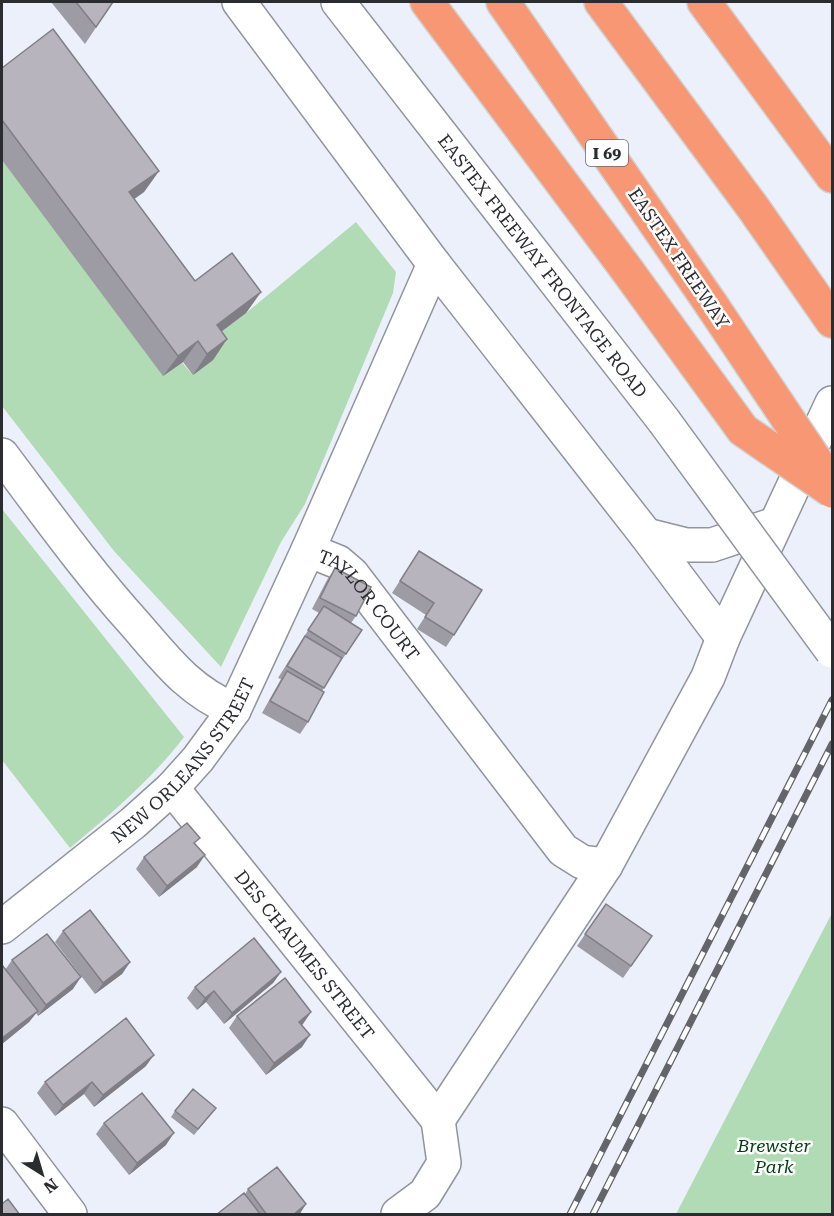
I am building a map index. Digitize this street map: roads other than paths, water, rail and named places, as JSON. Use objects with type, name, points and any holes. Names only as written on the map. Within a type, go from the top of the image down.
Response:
[{"type":"highway","points":[[427,2],[743,430],[832,491]]},
{"type":"highway","name":"EASTEX FREEWAY","points":[[503,2],[711,304],[832,486]]},
{"type":"highway","points":[[601,2],[754,209],[832,321]]},
{"type":"highway","points":[[704,2],[832,176]]},
{"type":"street","points":[[239,2],[435,264],[646,535],[723,638]]},
{"type":"street","name":"EASTEX FREEWAY FRONTAGE ROAD","points":[[338,2],[664,421],[832,651]]},
{"type":"street","name":"TAYLOR COURT","points":[[435,264],[308,550],[338,562],[352,574],[563,850],[582,862],[606,865]]},
{"type":"street","points":[[398,1215],[425,1194],[444,1163],[438,1120],[606,865],[708,677],[723,638],[832,403]]},
{"type":"street","points":[[2,455],[110,596],[182,678],[211,700],[234,710]]},
{"type":"street","points":[[646,535],[686,544],[712,545],[776,524]]},
{"type":"street","name":"NEW ORLEANS STREET","points":[[2,927],[134,823],[172,788],[198,759],[234,710],[308,550]]},
{"type":"street","name":"DES CHAUMES STREET","points":[[172,788],[438,1120]]},
{"type":"street","points":[[2,1124],[70,1215]]},
{"type":"railway","points":[[570,1214],[832,700]]},
{"type":"railway","points":[[593,1214],[832,744]]},
{"type":"park label","name":"Brewster Park","points":[[774,1155]]}]
